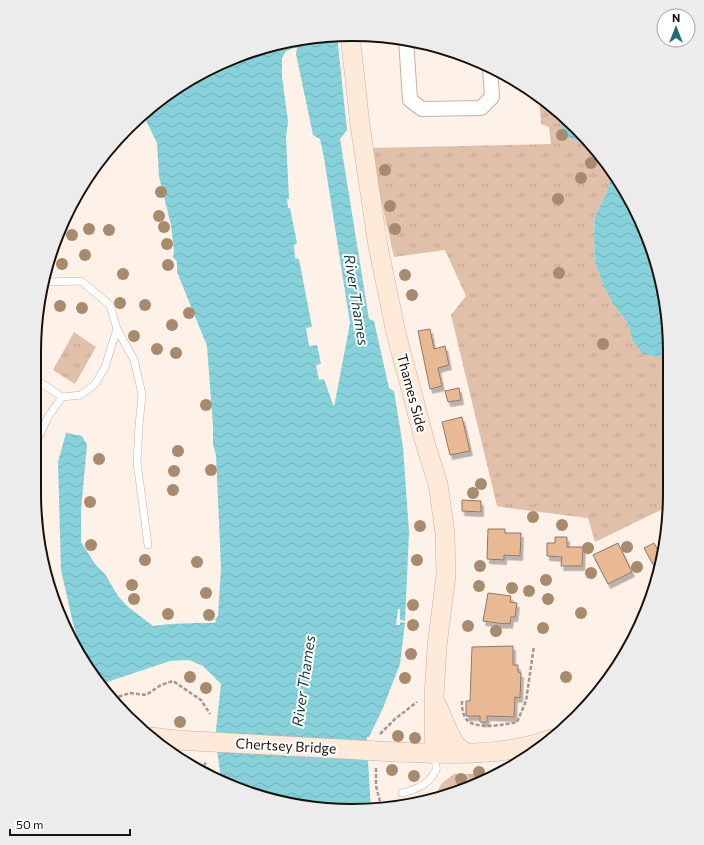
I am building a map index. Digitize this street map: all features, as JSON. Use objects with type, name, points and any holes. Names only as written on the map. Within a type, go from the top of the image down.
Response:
[{"type":"street","name":"Thames Side","points":[[351,41],[360,125],[378,246],[396,333],[426,446],[438,484],[444,529],[446,576],[437,646],[428,698],[434,754]]},
{"type":"street","points":[[406,46],[410,100],[422,110],[481,108],[492,97],[490,73]]},
{"type":"street","points":[[428,698],[456,746],[466,753]]},
{"type":"street","name":"Chertsey Bridge","points":[[161,738],[434,754],[497,752],[535,744]]},
{"type":"lane","points":[[49,282],[81,281],[110,305],[117,329],[134,360],[142,394],[136,462],[148,545]]},
{"type":"lane","points":[[41,383],[62,397],[81,395],[96,383],[105,366],[117,329]]},
{"type":"lane","points":[[41,433],[48,417],[62,397]]},
{"type":"lane","points":[[402,793],[420,787],[428,782],[433,776],[437,768],[434,754]]},
{"type":"path","points":[[462,701],[465,719],[470,723],[508,724],[517,722],[526,701],[534,646]]},
{"type":"path","points":[[117,697],[130,693],[146,695],[162,685],[173,681],[201,700],[210,714]]},
{"type":"path","points":[[377,738],[395,719],[428,698]]},
{"type":"path","points":[[203,766],[206,763]]},
{"type":"path","points":[[376,764],[376,786],[380,802]]},
{"type":"green space","points":[[540,104],[560,121],[566,137],[580,141],[611,179],[606,194],[595,216],[595,262],[604,287],[613,304],[629,325],[632,340],[658,357],[663,357],[662,509],[595,542],[588,518],[497,506],[451,315],[466,296],[445,250],[394,257],[369,148],[551,144],[549,127],[541,124]]},
{"type":"green space","points":[[74,332],[96,347],[75,384],[53,370]]},
{"type":"green space","points":[[454,774],[486,774],[437,791],[442,783]]},
{"type":"water","name":"River Thames","points":[[338,42],[347,130],[340,139],[369,319],[374,321],[389,388],[394,391],[403,447],[409,532],[405,621],[400,620],[400,609],[398,609],[396,625],[400,625],[400,622],[405,623],[400,664],[383,708],[369,737],[367,737],[366,760],[368,761],[371,803],[332,803],[291,798],[252,787],[220,775],[216,730],[221,684],[203,666],[189,660],[170,661],[105,683],[93,666],[77,638],[61,570],[58,462],[66,433],[82,436],[87,445],[81,510],[81,542],[95,564],[105,574],[118,596],[127,606],[153,626],[214,623],[216,622],[215,619],[218,616],[221,568],[216,455],[213,445],[207,346],[177,272],[177,262],[173,257],[174,251],[171,225],[159,177],[157,143],[146,119],[179,93],[214,73],[252,58],[291,47]],"holes":[[[294,48],[297,48],[296,54],[313,135],[320,139],[324,158],[350,323],[334,407],[324,379],[319,380],[316,365],[321,364],[317,345],[309,346],[306,328],[312,327],[299,259],[295,258],[294,245],[297,243],[287,199],[289,199],[286,138],[288,121],[282,77],[282,58],[286,51]]]},
{"type":"water","points":[[560,121],[580,141],[565,137]]},
{"type":"water","points":[[611,179],[631,214],[646,252],[657,291],[662,332],[663,357],[643,354],[632,340],[629,325],[613,304],[604,287],[595,262],[595,216],[606,194]]},
{"type":"building","points":[[430,329],[434,349],[445,346],[449,365],[438,368],[442,386],[430,389],[418,331]]},
{"type":"building","points":[[459,388],[461,400],[448,402],[445,391]]},
{"type":"building","points":[[462,417],[470,451],[450,455],[442,422]]},
{"type":"building","points":[[462,500],[481,501],[481,512],[462,511]]},
{"type":"building","points":[[488,529],[505,529],[505,533],[521,533],[520,556],[504,555],[504,560],[487,559]]},
{"type":"building","points":[[555,537],[567,537],[567,547],[583,547],[582,566],[561,566],[562,557],[547,556],[547,543],[555,543]]},
{"type":"building","points":[[618,543],[632,572],[608,584],[593,555]]},
{"type":"building","points":[[654,543],[658,550],[654,566],[644,548]]},
{"type":"building","points":[[488,593],[511,596],[510,602],[517,603],[515,617],[511,617],[510,624],[483,621]]},
{"type":"building","points":[[513,646],[513,665],[518,665],[518,672],[521,673],[520,698],[515,697],[514,717],[487,716],[487,722],[480,722],[480,716],[466,716],[466,701],[470,701],[472,647]]}]
